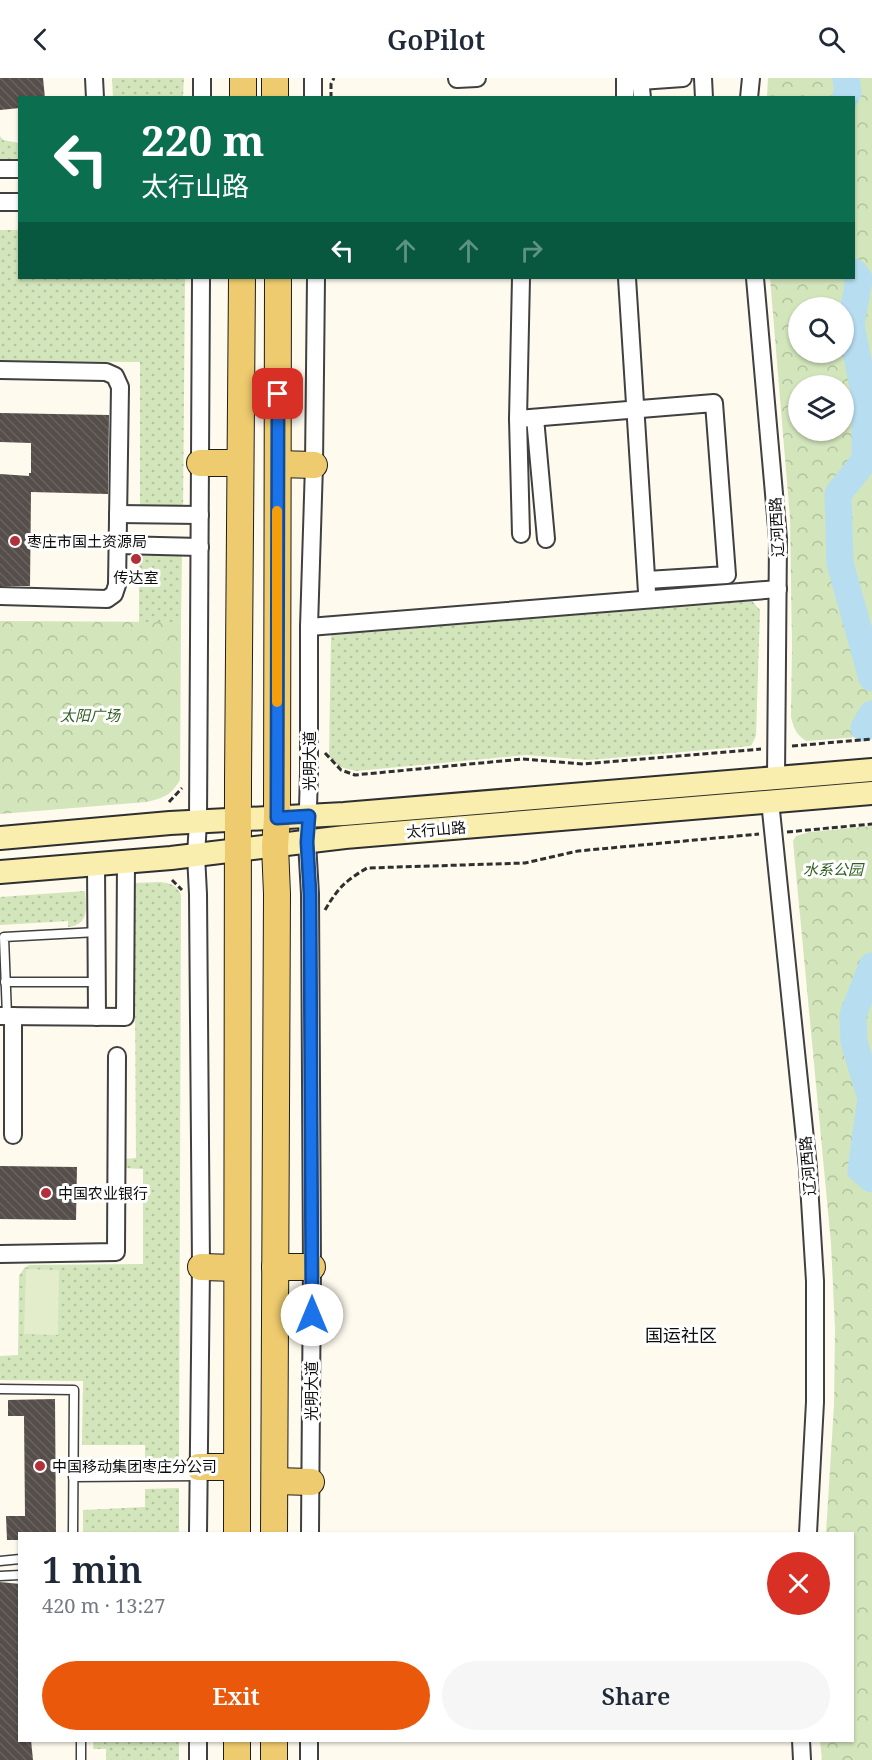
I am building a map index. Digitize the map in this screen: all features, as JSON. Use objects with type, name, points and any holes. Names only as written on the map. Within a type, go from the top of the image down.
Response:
[{"type":"main road","points":[[243,78],[243,96]]},
{"type":"main road","points":[[275,78],[275,96]]},
{"type":"main road","points":[[237,1532],[237,850],[242,279]]},
{"type":"main road","points":[[274,1532],[277,894],[274,846],[277,818],[278,279]]},
{"type":"main road","points":[[200,463],[240,463]]},
{"type":"main road","points":[[278,464],[314,465]]},
{"type":"main road","name":"太行山路","points":[[0,838],[198,822],[309,816],[872,770]]},
{"type":"main road","name":"太行山路","points":[[0,872],[196,855],[345,837],[872,792]]},
{"type":"main road","points":[[201,1267],[237,1268]]},
{"type":"main road","points":[[275,1267],[312,1267]]},
{"type":"main road","points":[[199,1472],[237,1467]]},
{"type":"main road","points":[[274,1480],[311,1482]]},
{"type":"main road","points":[[237,1742],[237,1760]]},
{"type":"main road","points":[[274,1742],[274,1760]]},
{"type":"street","points":[[94,78],[96,96]]},
{"type":"street","points":[[202,78],[202,96]]},
{"type":"street","points":[[313,78],[313,96]]},
{"type":"street","points":[[457,80],[477,78]]},
{"type":"street","points":[[627,96],[637,84],[683,78]]},
{"type":"street","points":[[703,78],[704,96]]},
{"type":"street","points":[[749,96],[751,78]]},
{"type":"street","points":[[0,169],[18,169]]},
{"type":"street","points":[[0,202],[18,202]]},
{"type":"street","points":[[198,1532],[201,1267],[196,855],[201,279]]},
{"type":"street","name":"光明大道","points":[[310,1532],[312,1267],[310,894],[307,842],[316,279]]},
{"type":"street","points":[[521,279],[527,418],[521,534]]},
{"type":"street","points":[[627,279],[647,598]]},
{"type":"street","name":"辽河西路","points":[[755,279],[776,513],[778,589],[776,778]]},
{"type":"street","points":[[0,370],[106,372],[115,376],[120,387],[117,585],[114,594],[107,599],[0,596]]},
{"type":"street","points":[[527,418],[714,403],[727,575],[647,580]]},
{"type":"street","points":[[527,418],[546,539]]},
{"type":"street","points":[[118,514],[200,515]]},
{"type":"street","points":[[118,545],[200,547]]},
{"type":"street","points":[[309,627],[778,589]]},
{"type":"street","name":"辽河西路","points":[[770,801],[808,1168],[815,1281],[815,1402],[808,1532]]},
{"type":"street","points":[[13,1135],[7,1016],[125,1017],[126,862]]},
{"type":"street","points":[[96,864],[97,1017]]},
{"type":"street","points":[[0,1254],[116,1252],[117,1056]]},
{"type":"street","points":[[198,1742],[198,1760]]},
{"type":"street","points":[[309,1742],[309,1760]]},
{"type":"street","points":[[801,1742],[802,1760]]},
{"type":"lane","points":[[7,1016],[4,937],[98,932]]},
{"type":"lane","points":[[5,982],[97,982]]},
{"type":"lane","points":[[0,1389],[74,1390],[72,1532]]},
{"type":"lane","points":[[73,1477],[199,1472]]},
{"type":"lane","points":[[0,1561],[18,1559]]},
{"type":"lane","points":[[0,1576],[18,1575]]},
{"type":"lane","points":[[81,1742],[81,1760]]},
{"type":"path","points":[[331,96],[331,84],[334,78]]},
{"type":"path","points":[[341,770],[355,775],[523,759],[584,764],[872,739]]},
{"type":"path","points":[[169,802],[184,786]]},
{"type":"path","points":[[335,894],[348,879],[367,868],[525,863],[578,851],[872,824]]},
{"type":"path","points":[[172,880],[186,894]]},
{"type":"green space","points":[[112,78],[184,78],[183,96],[113,96]]},
{"type":"green space","points":[[768,78],[872,78],[872,736],[806,741],[800,736],[791,717],[790,518],[770,279],[855,279],[855,96],[767,96]]},
{"type":"green space","points":[[0,136],[3,140],[18,143],[18,161],[0,161]]},
{"type":"green space","points":[[0,230],[18,230],[18,279],[185,279],[183,508],[140,508],[140,362],[0,361]]},
{"type":"green space","points":[[139,549],[182,549],[181,622],[139,622]]},
{"type":"green space","points":[[752,601],[760,610],[756,736],[751,746],[589,760],[526,755],[356,771],[340,767],[329,757],[331,635]]},
{"type":"green space","name":"太阳广场","points":[[0,621],[181,622],[180,780],[173,789],[162,797],[146,802],[0,814]]},
{"type":"green space","name":"水系公园","points":[[872,826],[872,1760],[822,1760],[820,1742],[854,1742],[854,1532],[826,1532],[834,1405],[835,1329],[831,1243],[793,841],[796,836],[809,832]]},
{"type":"green space","points":[[160,882],[173,885],[181,895],[179,1464],[145,1465],[145,1445],[82,1445],[83,1381],[0,1380],[0,1356],[18,1355],[19,1276],[25,1267],[30,1265],[143,1264],[143,1169],[123,1168],[123,1159],[136,1158],[135,992],[133,991],[135,883]]},
{"type":"green space","points":[[85,891],[85,914],[80,923],[75,926],[68,927],[68,921],[0,925],[0,897]]},
{"type":"green space","points":[[26,1269],[59,1270],[58,1335],[24,1334]]},
{"type":"green space","points":[[179,1488],[179,1532],[83,1532],[83,1510],[145,1507],[145,1489]]},
{"type":"green space","points":[[94,1742],[179,1742],[179,1760],[106,1760],[106,1749],[93,1749]]},
{"type":"building","points":[[0,78],[43,78],[45,96],[18,96],[18,108],[0,110]]},
{"type":"building","name":"枣庄市国土资源局","points":[[0,413],[109,415],[108,494],[31,492],[30,586],[0,586],[0,474],[29,476],[31,473],[31,443],[0,442]]},
{"type":"building","name":"中国农业银行","points":[[0,1166],[77,1167],[76,1220],[0,1219]]},
{"type":"building","name":"中国移动集团枣庄分公司","points":[[55,1399],[56,1532],[18,1532],[18,1540],[7,1540],[6,1516],[25,1516],[24,1416],[8,1416],[8,1400]]},
{"type":"building","points":[[0,1582],[18,1584],[18,1742],[31,1742],[33,1760],[0,1760]]},
{"type":"waterway","points":[[846,78],[848,93],[846,96]]},
{"type":"waterway","points":[[855,273],[859,279],[851,325],[865,397],[865,460],[838,494],[840,563],[872,678]]},
{"type":"waterway","points":[[864,728],[872,714]]},
{"type":"waterway","points":[[872,966],[853,1015],[854,1042],[871,1098],[861,1170],[872,1179]]},
{"type":"slow traffic","points":[[277,511],[277,702]]},
{"type":"place","name":"枣庄市国土资源局","points":[[15,541]]},
{"type":"place","name":"传达室","points":[[136,559]]},
{"type":"place","name":"中国农业银行","points":[[46,1193]]},
{"type":"place","name":"中国移动集团枣庄分公司","points":[[40,1466]]},
{"type":"district","name":"国运社区","points":[[681,1335]]},
{"type":"route","points":[[278,394],[277,818],[309,816],[307,842],[310,894],[312,1315]]}]
